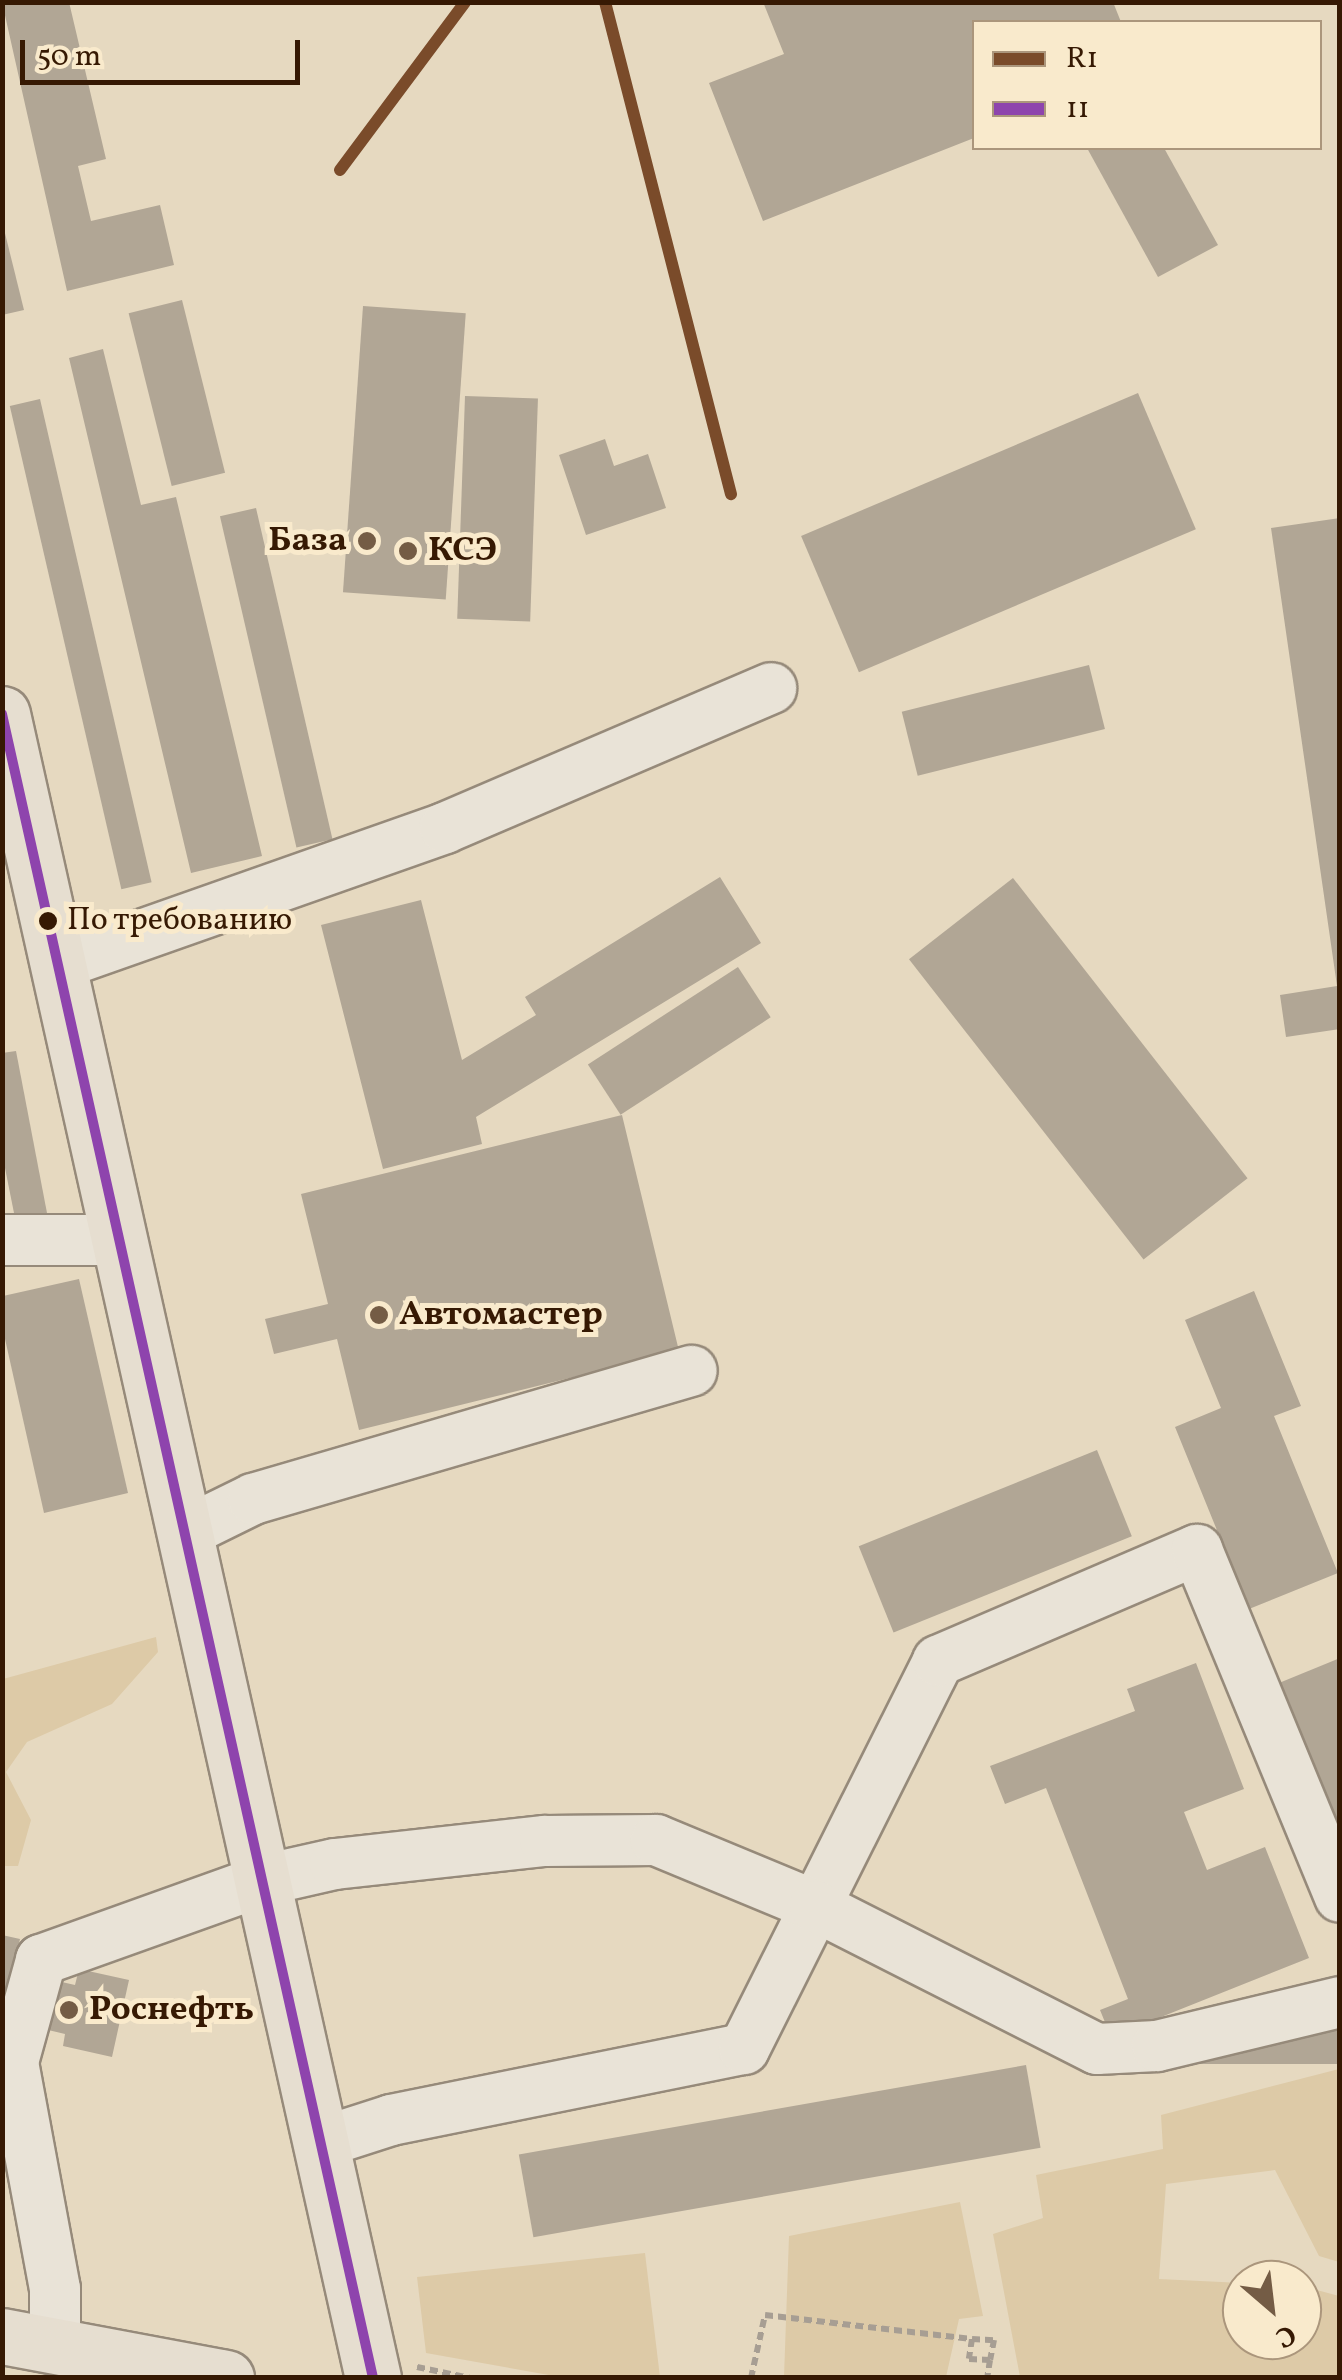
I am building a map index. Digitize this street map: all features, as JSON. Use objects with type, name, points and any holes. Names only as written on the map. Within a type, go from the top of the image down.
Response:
[{"type":"main road","points":[[2,714],[373,2378]]},
{"type":"main road","points":[[29,2341],[226,2378]]},
{"type":"lane","points":[[58,964],[445,828],[771,688]]},
{"type":"lane","points":[[2,1240],[120,1240]]},
{"type":"lane","points":[[186,1532],[253,1498],[692,1371]]},
{"type":"lane","points":[[323,2142],[391,2120],[744,2049],[938,1661],[1197,1550],[1340,1897]]},
{"type":"lane","points":[[29,2341],[55,2289],[13,2062],[41,1960],[264,1880],[335,1864],[544,1841],[656,1840],[815,1906],[1098,2049],[1158,2046],[1340,2002]]},
{"type":"path","points":[[751,2378],[765,2315],[994,2340],[987,2378]]},
{"type":"path","points":[[972,2339],[969,2359],[990,2360]]},
{"type":"shaded area","points":[[156,1637],[158,1652],[112,1704],[27,1742],[6,1772],[31,1820],[18,1866],[3,1866],[3,1679]]},
{"type":"shaded area","points":[[1339,2069],[1339,2262],[1319,2256],[1275,2170],[1166,2184],[1159,2279],[1222,2282],[1222,2360],[1322,2360],[1322,2291],[1339,2296],[1339,2377],[1020,2377],[993,2234],[1043,2218],[1036,2175],[1163,2149],[1161,2115]]},
{"type":"shaded area","points":[[960,2202],[983,2316],[959,2319],[946,2377],[784,2377],[789,2236]]},
{"type":"shaded area","points":[[645,2253],[660,2377],[560,2377],[426,2353],[417,2277]]},
{"type":"building","points":[[2,2],[69,2],[106,159],[78,166],[91,221],[160,205],[174,265],[67,291]]},
{"type":"building","points":[[763,2],[1113,2],[1120,20],[972,20],[972,139],[763,221],[709,83],[784,54]]},
{"type":"building","points":[[1088,150],[1165,150],[1218,245],[1158,277]]},
{"type":"building","points":[[2,221],[24,310],[2,315]]},
{"type":"building","points":[[182,300],[225,473],[172,486],[129,313]]},
{"type":"building","points":[[363,306],[466,313],[446,599],[343,592]]},
{"type":"building","points":[[103,349],[141,505],[176,497],[262,856],[191,873],[69,358]]},
{"type":"building","points":[[1138,393],[1196,529],[859,672],[801,536]]},
{"type":"building","points":[[465,396],[538,399],[530,621],[457,619]]},
{"type":"building","points":[[40,399],[152,882],[121,889],[10,406]]},
{"type":"building","points":[[605,439],[614,466],[648,454],[666,508],[586,535],[559,455]]},
{"type":"building","points":[[256,508],[332,839],[296,848],[220,516]]},
{"type":"building","points":[[1340,518],[1340,1029],[1286,1037],[1280,995],[1337,986],[1271,528]]},
{"type":"building","points":[[1089,665],[1105,729],[918,776],[902,712]]},
{"type":"building","points":[[720,877],[761,943],[476,1117],[482,1144],[383,1169],[321,925],[421,900],[462,1060],[536,1015],[525,997]]},
{"type":"building","points":[[1013,878],[1248,1178],[1144,1259],[909,959]]},
{"type":"building","points":[[738,967],[771,1017],[621,1115],[588,1064]]},
{"type":"building","points":[[16,1051],[47,1213],[15,1218],[2,1153],[2,1053]]},
{"type":"building","points":[[622,1115],[679,1351],[359,1430],[337,1339],[274,1354],[265,1319],[328,1304],[301,1194]]},
{"type":"building","points":[[79,1279],[128,1493],[44,1513],[3,1330],[3,1296]]},
{"type":"building","points":[[1254,1291],[1301,1406],[1274,1416],[1338,1573],[1249,1609],[1175,1427],[1221,1408],[1185,1320]]},
{"type":"building","points":[[1097,1450],[1132,1536],[894,1633],[859,1546]]},
{"type":"building","points":[[1340,1658],[1340,1832],[1339,1832],[1279,1683]]},
{"type":"building","points":[[1196,1663],[1244,1789],[1184,1812],[1207,1870],[1265,1847],[1309,1958],[1111,2037],[1100,2010],[1128,1999],[1046,1788],[1005,1804],[990,1766],[1135,1711],[1127,1689]]},
{"type":"building","points":[[2,1935],[20,1939],[13,1971],[75,1985],[79,1969],[129,1980],[112,2057],[63,2046],[65,2034],[2,2019]]},
{"type":"building","points":[[1194,2030],[1340,2030],[1340,2064],[1194,2064]]},
{"type":"building","points":[[1026,2065],[1041,2148],[533,2237],[519,2154]]},
{"type":"transit line","name":"R1","points":[[340,170],[465,2]]},
{"type":"transit line","name":"R1","points":[[605,2],[731,494]]},
{"type":"transit line","name":"11","points":[[2,714],[373,2378]]},
{"type":"place","name":"База","points":[[367,541]]},
{"type":"place","name":"КСЭ","points":[[408,551]]},
{"type":"place","name":"По требованию","points":[[48,921]]},
{"type":"place","name":"Автомастер","points":[[379,1315]]},
{"type":"place","name":"Роснефть","points":[[69,2010]]}]
